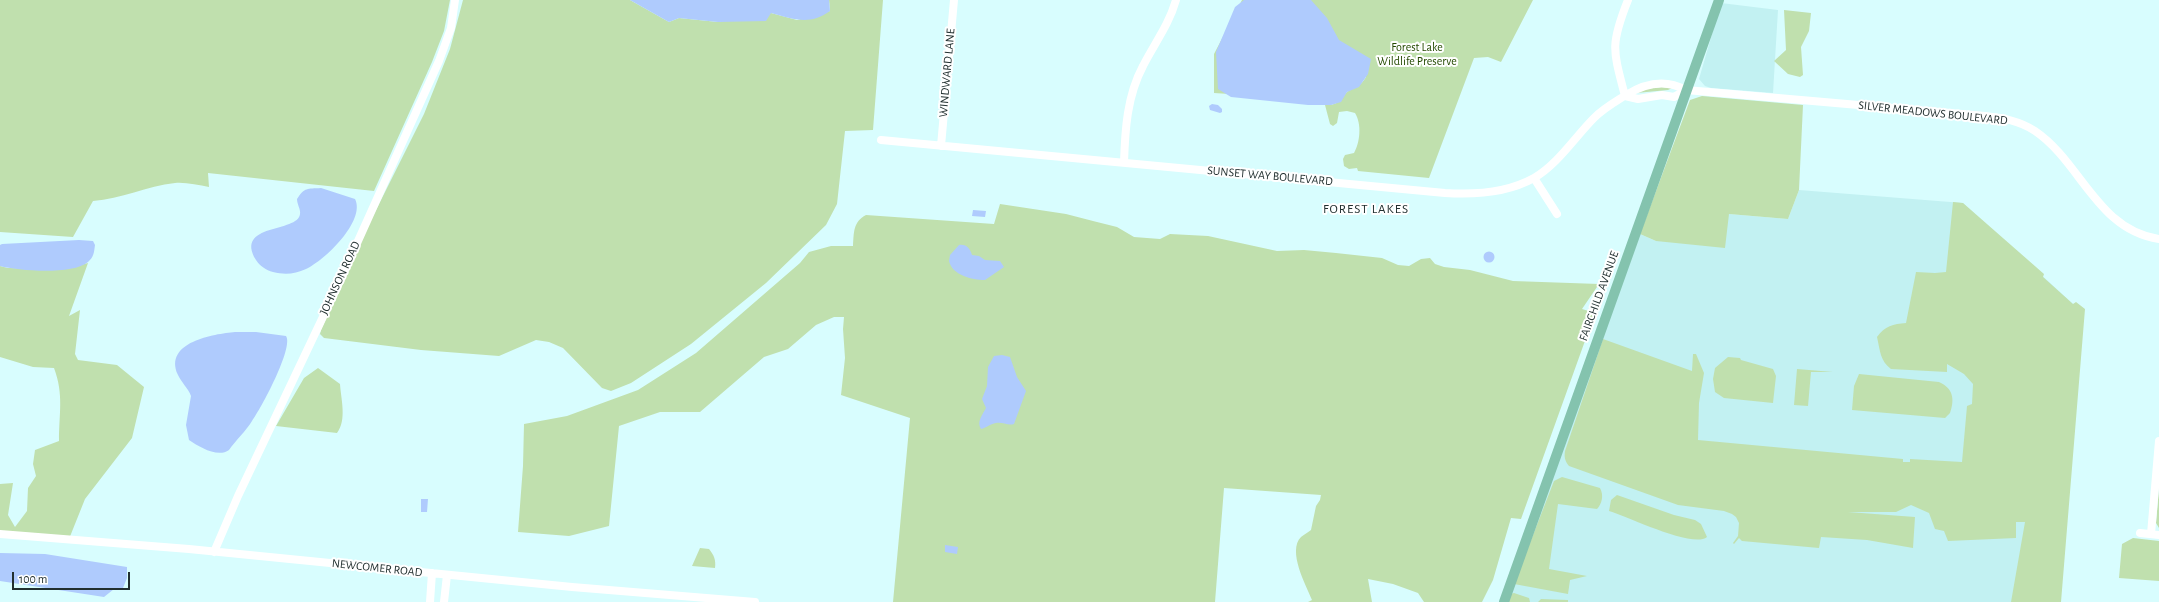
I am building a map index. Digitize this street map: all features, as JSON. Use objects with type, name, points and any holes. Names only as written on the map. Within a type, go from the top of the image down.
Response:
[{"type":"main road","name":"FAIRCHILD AVENUE","points":[[1504,602],[1719,0]]},
{"type":"street","name":"JOHNSON ROAD","points":[[214,552],[243,485],[340,281],[439,61],[451,28],[455,0]]},
{"type":"street","name":"WINDWARD LANE","points":[[941,146],[954,0]]},
{"type":"street","points":[[1628,0],[1620,20],[1614,46],[1617,66],[1625,96],[1638,99],[1662,95],[1674,97],[1686,90]]},
{"type":"street","points":[[1124,163],[1126,122],[1132,92],[1143,66],[1163,32],[1173,1]]},
{"type":"street","name":"SUNSET WAY BOULEVARD","points":[[881,140],[1465,194],[1498,190],[1534,178],[1547,168],[1605,108],[1637,87],[1654,84],[1678,86],[1686,90]]},
{"type":"street","name":"SILVER MEADOWS BOULEVARD","points":[[1686,90],[1985,116],[2012,121],[2033,130],[2046,140],[2113,218],[2137,232],[2159,239]]},
{"type":"street","points":[[1534,178],[1557,214]]},
{"type":"street","points":[[2140,533],[2155,535],[2159,441]]},
{"type":"street","name":"NEWCOMER ROAD","points":[[0,534],[214,552],[755,602]]},
{"type":"street","points":[[430,602],[432,573]]},
{"type":"street","points":[[444,602],[447,574]]},
{"type":"shaded area","points":[[1721,3],[1778,10],[1773,93],[1711,88],[1705,86],[1699,79]]},
{"type":"shaded area","points":[[1799,190],[1963,203],[2073,304],[2044,602],[1507,602],[1640,234],[1656,241],[1729,214],[1788,219]]},
{"type":"green space","points":[[0,0],[450,0],[444,31],[432,62],[374,191],[208,173],[209,187],[187,183],[175,183],[114,198],[93,201],[73,237],[0,232]]},
{"type":"green space","points":[[463,0],[630,0],[669,22],[679,18],[718,22],[771,13],[797,20],[830,11],[829,0],[883,0],[873,130],[845,131],[837,204],[826,225],[766,283],[691,344],[631,383],[611,391],[602,388],[563,348],[549,342],[536,340],[499,356],[421,350],[324,338],[320,334],[321,330],[362,238],[424,114],[450,49]]},
{"type":"green space","name":"Forest Lake Wildlife Preserve","points":[[1242,0],[1533,0],[1501,62],[1488,57],[1474,58],[1429,178],[1358,171],[1357,168],[1349,169],[1344,166],[1343,159],[1345,155],[1354,153],[1358,144],[1359,122],[1355,113],[1347,111],[1339,112],[1337,123],[1333,126],[1330,124],[1325,105],[1333,104],[1338,101],[1214,93],[1214,54]],"holes":[[[1358,76],[1366,77],[1361,84],[1346,93],[1338,101]]]},
{"type":"green space","points":[[1784,10],[1811,13],[1809,31],[1801,47],[1803,75],[1800,77],[1788,74],[1774,61],[1786,50]]},
{"type":"green space","points":[[1662,87],[1672,88],[1668,90],[1636,93],[1637,90]]},
{"type":"green space","points":[[1702,96],[1803,105],[1799,190],[1788,219],[1729,214],[1725,248],[1656,241],[1640,234],[1690,100]]},
{"type":"green space","points":[[1953,202],[1963,203],[2044,274],[2043,277],[2073,304],[2076,302],[2085,309],[2061,602],[2011,602],[2025,522],[2016,522],[2016,538],[1948,541],[1944,531],[1935,529],[1929,513],[1911,505],[1896,512],[1848,512],[1915,517],[1913,548],[1867,540],[1821,537],[1819,548],[1742,541],[1739,538],[1734,544],[1733,543],[1738,536],[1739,523],[1736,517],[1732,514],[1724,511],[1678,505],[1569,466],[1565,459],[1565,451],[1603,339],[1692,371],[1693,354],[1696,354],[1704,373],[1699,403],[1698,440],[1903,459],[1903,462],[1910,462],[1910,459],[1962,462],[1967,406],[1972,404],[1973,384],[1964,374],[1947,364],[1947,372],[1891,369],[1887,366],[1883,359],[1877,337],[1883,330],[1890,326],[1906,323],[1916,272],[1946,272]]},
{"type":"green space","points":[[1000,204],[1066,214],[1117,227],[1134,237],[1160,239],[1170,234],[1208,236],[1277,251],[1304,250],[1382,258],[1398,265],[1409,266],[1421,259],[1430,258],[1435,264],[1444,267],[1470,270],[1513,281],[1599,284],[1582,309],[1595,313],[1521,519],[1511,518],[1493,580],[1482,602],[1424,602],[1418,593],[1393,584],[1368,579],[1372,602],[1308,602],[1312,600],[1299,568],[1296,551],[1297,543],[1301,537],[1311,530],[1316,506],[1321,495],[1224,488],[1215,602],[893,602],[910,418],[841,395],[845,358],[843,329],[844,317],[834,317],[816,325],[788,349],[764,357],[700,412],[660,412],[619,426],[609,526],[569,536],[518,532],[523,466],[524,424],[567,416],[638,390],[696,353],[800,263],[809,252],[831,246],[853,246],[856,224],[866,215],[994,224]]},
{"type":"green space","points":[[88,263],[69,316],[80,310],[75,354],[78,360],[117,365],[144,387],[132,438],[85,499],[69,539],[0,534],[0,484],[13,483],[8,515],[15,527],[27,511],[28,488],[36,476],[33,464],[35,450],[59,441],[60,396],[54,368],[33,367],[0,357],[0,266],[8,268],[64,269]]},
{"type":"green space","points":[[1728,357],[1740,358],[1741,360],[1773,369],[1776,376],[1773,403],[1724,398],[1715,392],[1713,379],[1715,368]]},
{"type":"green space","points":[[318,368],[340,384],[343,416],[337,433],[276,426],[304,378]]},
{"type":"green space","points":[[1797,369],[1833,372],[1811,372],[1808,406],[1794,405]]},
{"type":"green space","points":[[1859,374],[1939,382],[1944,384],[1952,394],[1952,408],[1950,413],[1945,418],[1852,410],[1854,386]]},
{"type":"green space","points":[[1562,477],[1600,488],[1602,499],[1597,509],[1558,504],[1549,569],[1587,576],[1570,580],[1568,594],[1514,584],[1554,481]]},
{"type":"green space","points":[[2159,488],[2159,528],[2156,523]]},
{"type":"green space","points":[[1617,495],[1674,515],[1695,520],[1701,524],[1707,537],[1700,540],[1688,539],[1609,511],[1611,500]]},
{"type":"green space","points":[[2133,538],[2159,541],[2159,581],[2119,578],[2122,544]]},
{"type":"green space","points":[[700,548],[709,549],[711,551],[715,560],[715,568],[692,566]]},
{"type":"green space","points":[[1514,593],[1529,598],[1530,602],[1508,602],[1511,594]]},
{"type":"green space","points":[[1541,599],[1568,600],[1568,602],[1538,602]]},
{"type":"water","points":[[630,0],[829,0],[830,11],[822,16],[808,20],[794,19],[771,13],[766,21],[718,22],[679,18],[669,22]]},
{"type":"water","points":[[1244,0],[1311,0],[1327,18],[1339,40],[1371,59],[1368,74],[1359,87],[1347,92],[1341,102],[1331,105],[1308,105],[1231,97],[1218,89],[1216,52],[1235,7]]},
{"type":"water","points":[[1212,104],[1218,105],[1222,109],[1222,112],[1220,113],[1210,110],[1209,106]]},
{"type":"water","points":[[321,188],[355,199],[357,208],[355,218],[349,229],[323,258],[306,269],[294,273],[282,274],[263,268],[256,260],[251,248],[253,240],[260,234],[297,220],[300,211],[297,199],[302,192],[307,189]]},
{"type":"water","points":[[973,210],[986,211],[985,217],[972,216]]},
{"type":"water","points":[[79,240],[93,241],[95,245],[91,258],[88,262],[81,266],[71,269],[46,271],[0,266],[0,245],[2,244]]},
{"type":"water","points":[[959,245],[968,247],[972,255],[979,256],[985,260],[1000,261],[1004,267],[985,280],[963,276],[954,270],[949,261],[950,255]]},
{"type":"water","points":[[1487,252],[1491,252],[1493,253],[1493,261],[1487,262],[1484,259],[1484,255]]},
{"type":"water","points":[[235,332],[256,332],[286,336],[287,342],[281,365],[250,425],[229,450],[220,453],[209,451],[189,440],[186,425],[191,396],[178,375],[175,364],[178,355],[184,347],[193,342],[215,335]]},
{"type":"water","points":[[1002,355],[1010,357],[1017,377],[1026,391],[1014,424],[1010,425],[996,423],[981,429],[979,424],[986,408],[982,399],[987,386],[988,367],[994,356]]},
{"type":"water","points":[[421,499],[428,499],[427,512],[421,512]]},
{"type":"water","points":[[945,545],[958,547],[957,554],[945,552]]},
{"type":"water","points":[[0,553],[45,554],[127,567],[127,578],[123,588],[114,589],[104,597],[0,581]]},
{"type":"district","name":"FOREST LAKES","points":[[1366,209]]}]
